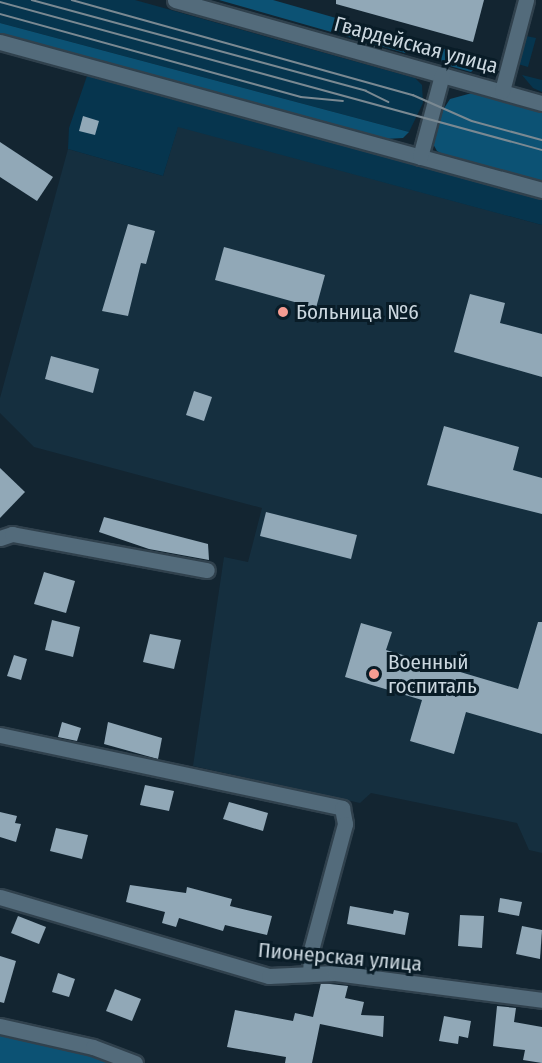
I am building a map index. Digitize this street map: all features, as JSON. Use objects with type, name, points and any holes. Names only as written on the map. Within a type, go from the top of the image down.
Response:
[{"type":"street","name":"Гвардейская улица","points":[[175,0],[542,103]]},
{"type":"street","points":[[502,91],[526,0]]},
{"type":"street","points":[[0,42],[542,190]]},
{"type":"street","points":[[420,157],[442,75]]},
{"type":"street","points":[[0,538],[12,534],[207,570]]},
{"type":"street","points":[[0,735],[342,808],[345,824],[311,950],[310,974]]},
{"type":"street","name":"Пионерская улица","points":[[0,897],[269,976],[335,973],[542,1000]]},
{"type":"street","points":[[0,1026],[93,1047],[135,1063]]},
{"type":"shaded area","points":[[0,0],[135,0],[415,78],[422,85],[423,103],[409,132],[0,23]]},
{"type":"shaded area","points":[[219,0],[273,0],[476,58],[477,66],[471,72],[443,64],[439,53],[410,45],[405,53]]},
{"type":"shaded area","points":[[0,23],[409,132],[403,138],[385,139],[0,35]]},
{"type":"shaded area","points":[[526,36],[536,38],[528,67],[518,64]]},
{"type":"shaded area","points":[[522,75],[542,80],[542,92],[533,88]]},
{"type":"shaded area","points":[[87,76],[542,200],[542,225],[178,127],[163,176],[68,149],[69,128]]},
{"type":"shaded area","points":[[472,93],[542,112],[542,184],[451,159],[437,151],[432,142],[443,110],[450,99]]},
{"type":"shaded area","name":"Больница №6","points":[[178,126],[542,225],[542,853],[529,850],[517,823],[371,793],[360,803],[193,766],[224,557],[248,562],[262,508],[34,447],[0,413],[0,398],[68,149],[163,176]]},
{"type":"shaded area","points":[[0,1031],[95,1054],[113,1063],[0,1063]]},
{"type":"building","points":[[336,0],[484,0],[473,42],[336,4]]},
{"type":"building","points":[[83,116],[99,121],[95,135],[79,131]]},
{"type":"building","points":[[0,142],[53,177],[37,201],[0,177]]},
{"type":"building","points":[[128,224],[155,231],[146,264],[141,263],[128,316],[102,311]]},
{"type":"building","points":[[224,247],[325,275],[316,308],[215,280]]},
{"type":"building","points":[[470,294],[505,303],[500,323],[542,334],[542,377],[454,352]]},
{"type":"building","points":[[51,356],[99,369],[93,393],[45,379]]},
{"type":"building","points":[[194,391],[212,397],[204,421],[186,415]]},
{"type":"building","points":[[444,426],[519,447],[513,470],[542,478],[542,514],[427,485]]},
{"type":"building","points":[[0,468],[25,492],[0,518]]},
{"type":"building","points":[[266,512],[357,535],[351,559],[260,536]]},
{"type":"building","points":[[104,517],[208,544],[209,560],[149,549],[99,532]]},
{"type":"building","points":[[44,572],[75,581],[66,613],[34,604]]},
{"type":"building","points":[[52,620],[80,627],[73,657],[45,650]]},
{"type":"building","points":[[538,622],[542,622],[542,734],[466,712],[454,754],[410,741],[422,700],[345,677],[361,623],[392,632],[386,650],[518,689]]},
{"type":"building","points":[[150,634],[181,640],[174,669],[143,662]]},
{"type":"building","points":[[14,655],[27,659],[21,680],[7,676]]},
{"type":"building","points":[[62,722],[81,728],[77,741],[58,737]]},
{"type":"building","points":[[108,722],[162,738],[158,759],[104,744]]},
{"type":"building","points":[[145,785],[174,791],[169,811],[140,805]]},
{"type":"building","points":[[229,802],[268,813],[263,831],[223,819]]},
{"type":"building","points":[[0,812],[17,816],[15,823],[21,824],[16,842],[0,837]]},
{"type":"building","points":[[56,828],[88,835],[82,859],[50,851]]},
{"type":"building","points":[[130,885],[186,893],[187,887],[232,899],[230,906],[272,916],[267,935],[225,925],[223,931],[179,918],[176,927],[162,923],[165,912],[126,902]]},
{"type":"building","points":[[500,898],[522,902],[519,916],[498,912]]},
{"type":"building","points":[[350,906],[393,914],[394,910],[409,913],[405,935],[347,924]]},
{"type":"building","points":[[460,915],[484,916],[482,948],[458,946]]},
{"type":"building","points":[[18,916],[46,927],[39,944],[11,933]]},
{"type":"building","points":[[522,926],[542,930],[540,959],[516,954]]},
{"type":"building","points":[[0,956],[16,961],[4,1003],[0,1002]]},
{"type":"building","points":[[58,973],[75,979],[69,997],[52,992]]},
{"type":"building","points":[[321,983],[348,986],[345,998],[364,1002],[361,1015],[384,1016],[383,1037],[320,1024],[312,1063],[285,1063],[286,1057],[227,1047],[235,1010],[293,1021],[295,1013],[313,1017]]},
{"type":"building","points":[[115,989],[141,999],[132,1021],[106,1011]]},
{"type":"building","points":[[497,1006],[516,1008],[514,1022],[542,1027],[542,1063],[523,1060],[525,1050],[493,1046]]},
{"type":"building","points":[[444,1016],[471,1021],[468,1038],[459,1036],[458,1044],[439,1041]]},
{"type":"tram line","points":[[32,0],[366,91],[389,102]]},
{"type":"tram line","points":[[72,0],[413,95],[472,121],[542,140]]},
{"type":"tram line","points":[[0,2],[542,150]]},
{"type":"tram line","points":[[0,14],[301,97],[343,101]]},
{"type":"place","name":"Больница №6","points":[[283,312]]},
{"type":"place","name":"Военный госпиталь","points":[[374,674]]}]
